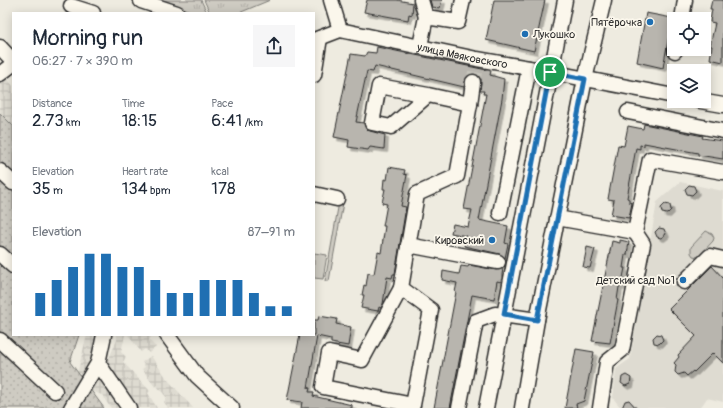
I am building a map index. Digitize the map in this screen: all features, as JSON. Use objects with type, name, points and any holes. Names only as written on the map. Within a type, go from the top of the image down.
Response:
[{"type":"street","points":[[136,12],[141,0],[174,12]]},
{"type":"street","points":[[315,62],[317,39],[340,30],[331,0]]},
{"type":"street","points":[[420,46],[426,17],[421,0]]},
{"type":"street","points":[[426,17],[458,22],[463,0]]},
{"type":"street","points":[[486,408],[504,314],[505,263],[550,72],[565,0]]},
{"type":"street","points":[[522,408],[557,218],[585,79],[604,0]]},
{"type":"street","points":[[683,12],[685,0]]},
{"type":"street","points":[[71,6],[90,12]]},
{"type":"street","name":"улица Маяковского","points":[[340,30],[420,46],[475,71],[529,68],[667,95]]},
{"type":"street","points":[[0,47],[12,62]]},
{"type":"street","points":[[0,74],[12,64]]},
{"type":"street","points":[[500,213],[529,68]]},
{"type":"street","points":[[400,288],[431,310],[412,405],[323,387],[328,353],[362,360],[400,288],[417,194],[457,176],[475,71]]},
{"type":"street","points":[[428,95],[470,104]]},
{"type":"street","points":[[711,103],[723,105]]},
{"type":"street","points":[[628,112],[723,131]]},
{"type":"street","points":[[600,408],[607,362],[622,350],[643,244],[635,232],[650,159],[723,172]]},
{"type":"street","points":[[0,171],[12,182]]},
{"type":"street","points":[[315,194],[337,199]]},
{"type":"street","points":[[557,218],[635,232]]},
{"type":"street","points":[[408,245],[505,263]]},
{"type":"street","points":[[0,254],[12,265]]},
{"type":"street","points":[[684,282],[710,256],[723,259]]},
{"type":"street","points":[[459,408],[476,321],[495,314],[504,314],[537,320]]},
{"type":"street","points":[[77,406],[98,363],[104,336]]},
{"type":"street","points":[[168,336],[197,376],[232,408]]},
{"type":"street","points":[[0,340],[55,391]]},
{"type":"street","points":[[98,363],[129,408]]},
{"type":"shaded area","points":[[6,77],[12,85],[12,127],[0,116],[0,82]]},
{"type":"shaded area","name":"Детский сад №1","points":[[680,182],[723,191],[723,402],[707,398],[700,408],[621,408],[613,398],[616,369],[630,359],[657,202]]},
{"type":"shaded area","points":[[87,336],[98,336],[87,376],[77,374]]},
{"type":"shaded area","points":[[117,336],[125,336],[121,352],[126,357],[123,362],[150,391],[148,393],[157,408],[135,408],[104,365],[117,340]]},
{"type":"shaded area","points":[[129,336],[151,337],[149,340],[156,347],[149,353],[145,349],[141,352]]},
{"type":"shaded area","points":[[151,356],[168,380],[193,408],[168,408],[164,402],[167,398],[157,386],[155,387],[142,369],[145,367],[142,362]]},
{"type":"shaded area","points":[[98,377],[105,379],[121,408],[111,408],[104,396],[92,391]]},
{"type":"green space","points":[[159,0],[201,0],[207,12],[193,12]]},
{"type":"green space","points":[[204,0],[270,0],[241,12],[210,12]]},
{"type":"green space","points":[[0,113],[12,125],[12,336],[79,336],[70,362],[104,408],[0,408]]},
{"type":"green space","points":[[339,202],[343,203],[329,281],[325,281]]},
{"type":"green space","points":[[706,231],[712,234],[714,238],[713,241],[698,257],[693,256],[691,253],[691,247]]},
{"type":"green space","points":[[315,253],[327,255],[323,279],[315,278]]},
{"type":"building","points":[[367,0],[397,0],[413,3],[412,15],[409,14],[408,20],[364,12]]},
{"type":"building","points":[[430,0],[442,0],[440,8],[432,7]]},
{"type":"building","points":[[494,0],[545,0],[534,51],[486,40]]},
{"type":"building","points":[[712,0],[723,0],[723,62],[710,59],[712,46],[711,41],[715,23],[711,22],[712,9],[710,9]]},
{"type":"building","points":[[646,13],[667,17],[667,46],[663,68],[637,62]]},
{"type":"building","points":[[377,47],[491,71],[490,75],[504,79],[502,99],[479,220],[508,226],[505,243],[508,244],[505,258],[500,254],[464,246],[466,236],[451,233],[453,224],[468,227],[472,210],[464,209],[486,94],[483,94],[484,91],[480,91],[481,79],[478,75],[470,74],[467,77],[464,87],[375,66],[373,72],[367,71],[356,122],[364,123],[366,129],[370,131],[385,135],[384,149],[370,147],[368,150],[348,147],[349,140],[334,137],[351,54],[365,56],[367,52],[376,53]]},
{"type":"building","points":[[644,124],[703,136],[702,138],[723,141],[723,159],[644,143],[644,146],[640,145],[640,149],[636,148],[627,198],[629,199],[629,202],[632,203],[629,218],[611,215],[614,200],[608,199],[618,145],[624,146],[628,126],[643,129]]},
{"type":"building","points":[[389,167],[405,170],[404,174],[407,175],[401,206],[406,207],[395,274],[393,274],[392,278],[387,277],[383,304],[381,308],[379,307],[378,311],[361,308],[364,295],[362,295],[364,285],[366,286],[368,273],[374,274],[378,252],[381,253],[385,226],[383,226],[387,204],[382,203],[385,189],[383,189],[384,179],[387,180]]},
{"type":"building","points":[[689,185],[694,186],[696,191],[692,195],[687,194],[685,189]]},
{"type":"building","points":[[665,204],[670,205],[671,210],[667,214],[662,213],[661,208]]},
{"type":"building","points":[[659,228],[664,229],[666,234],[661,238],[657,237],[655,232]]},
{"type":"building","points":[[620,240],[629,242],[627,255],[625,255],[623,268],[625,268],[621,287],[619,287],[610,343],[592,341],[612,241],[620,243]]},
{"type":"building","points":[[587,247],[595,249],[590,268],[583,267]]},
{"type":"building","points":[[469,265],[496,270],[503,268],[501,282],[497,281],[494,299],[472,295],[450,408],[434,408],[457,283],[442,280],[443,271],[459,274],[461,266],[468,267]]},
{"type":"building","points":[[712,266],[723,278],[723,363],[713,353],[694,372],[693,371],[687,376],[684,373],[678,375],[675,372],[676,365],[674,363],[679,357],[678,355],[696,336],[669,309]]},
{"type":"building","points":[[319,316],[337,319],[336,324],[351,327],[348,346],[331,343],[331,339],[317,336],[308,388],[310,388],[309,392],[314,392],[313,396],[352,405],[352,408],[301,408],[302,402],[287,400],[300,336],[315,336],[315,320],[318,320]]},
{"type":"building","points":[[657,334],[661,335],[663,340],[659,344],[654,343],[653,338]]},
{"type":"building","points":[[576,349],[594,352],[584,401],[576,404],[577,408],[565,408]]},
{"type":"building","points":[[626,375],[631,378],[630,384],[625,386],[621,383],[622,377]]},
{"type":"building","points":[[629,400],[636,408],[622,408],[625,401]]},
{"type":"tunnel","points":[[473,82],[475,72]]},
{"type":"place","name":"Пятёрочка","points":[[650,22]]},
{"type":"place","name":"Лукошко","points":[[525,34]]},
{"type":"place","name":"Кировский","points":[[492,240]]},
{"type":"place","name":"Детский сад №1","points":[[683,280]]},
{"type":"route","points":[[550,72],[585,79],[537,320],[504,314],[550,72]]}]
